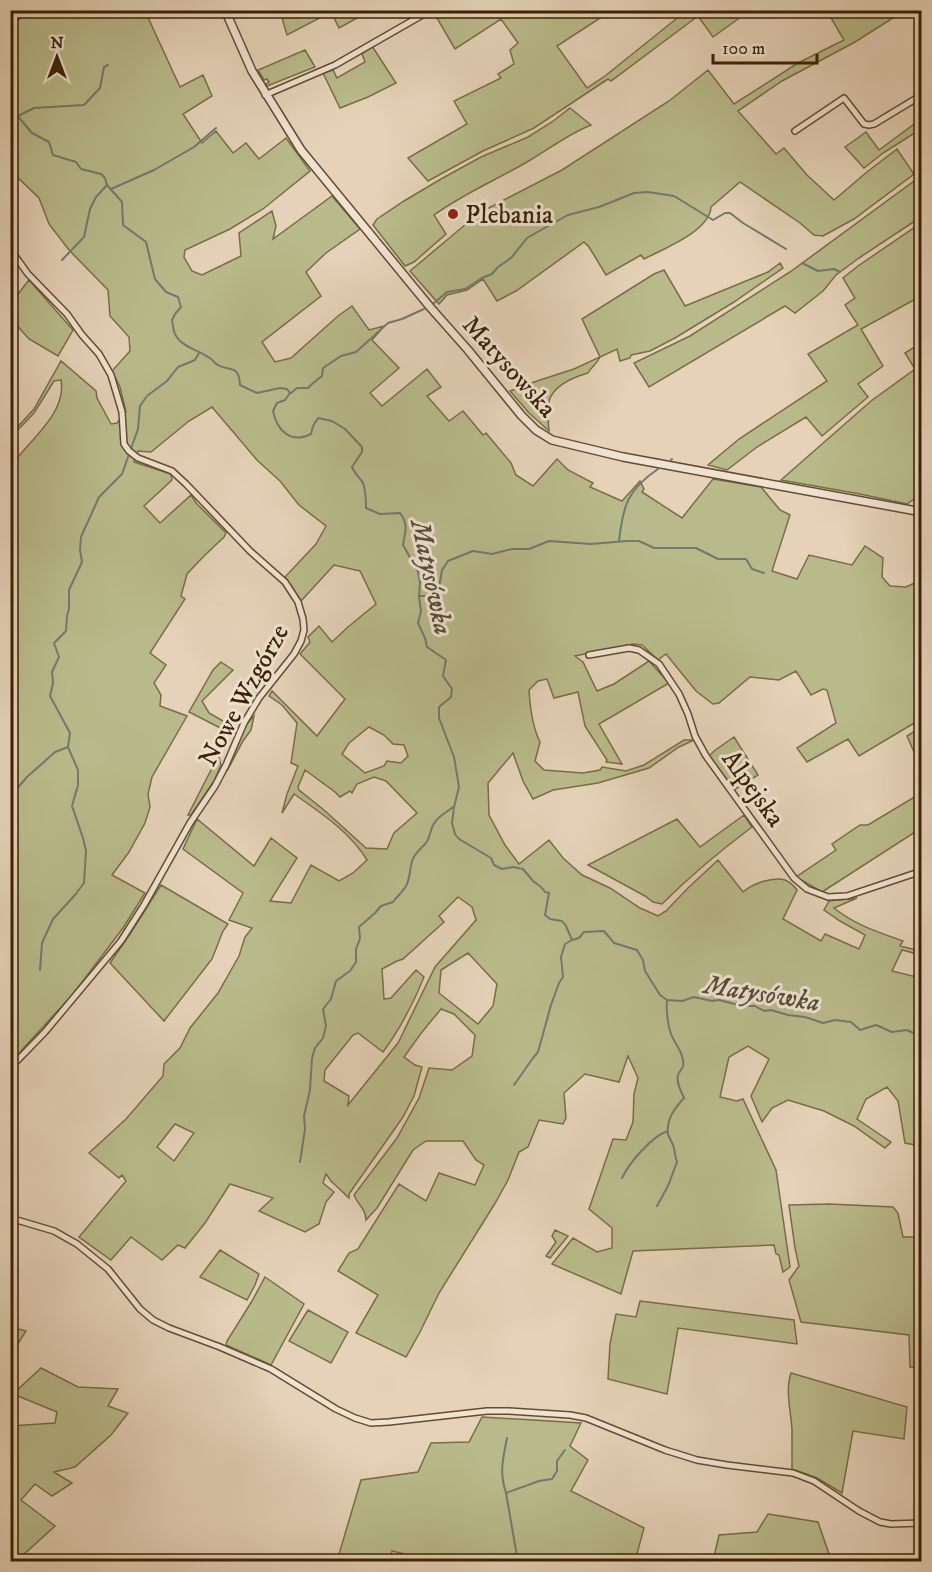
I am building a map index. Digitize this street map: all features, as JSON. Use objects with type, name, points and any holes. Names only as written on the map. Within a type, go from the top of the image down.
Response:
[{"type":"street","points":[[10,22],[24,10]]},
{"type":"street","name":"Matysowska","points":[[225,10],[265,95],[305,156],[536,430],[563,443],[623,457],[921,512]]},
{"type":"street","points":[[265,95],[335,65],[431,10]]},
{"type":"street","points":[[795,131],[844,98],[864,124],[869,125],[921,95]]},
{"type":"street","name":"Nowe Wzgórze","points":[[10,249],[28,274],[67,314],[99,354],[111,375],[122,412],[124,444],[129,452],[138,458],[172,471],[250,551],[285,582],[298,602],[304,630],[294,654],[244,723],[215,786],[190,823],[121,941],[45,1032],[10,1068]]},
{"type":"street","name":"Alpejska","points":[[589,655],[629,648],[639,650],[659,664],[680,694],[695,736],[706,756],[794,878],[807,889],[828,897],[847,896],[921,871]]},
{"type":"street","points":[[10,1218],[54,1231],[77,1244],[108,1269],[140,1309],[153,1320],[271,1369],[329,1405],[355,1418],[370,1423],[380,1423],[487,1411],[570,1415],[586,1418],[696,1460],[793,1473],[814,1481],[880,1522],[921,1523]]},
{"type":"green space","points":[[11,11],[107,11],[112,16],[129,11],[145,11],[180,87],[203,75],[212,96],[183,114],[202,143],[216,131],[233,153],[246,143],[259,159],[286,138],[310,171],[263,209],[230,229],[185,250],[184,257],[192,271],[202,275],[241,256],[239,233],[272,211],[276,226],[273,239],[332,196],[360,229],[326,253],[306,272],[321,296],[262,342],[275,362],[291,358],[352,306],[369,330],[384,326],[372,340],[399,368],[370,393],[382,406],[427,369],[441,387],[427,396],[449,421],[463,411],[483,435],[486,433],[511,463],[516,475],[533,486],[557,459],[568,470],[593,483],[590,487],[622,501],[640,481],[644,489],[642,492],[682,518],[713,479],[761,487],[780,510],[790,515],[772,571],[797,579],[809,555],[852,565],[865,546],[883,558],[882,577],[890,586],[906,587],[921,580],[921,719],[859,756],[848,739],[807,762],[797,748],[836,723],[827,690],[823,689],[811,695],[796,671],[779,680],[750,677],[719,703],[713,704],[696,691],[666,654],[658,660],[642,645],[633,644],[575,656],[583,662],[597,691],[614,684],[649,661],[669,683],[599,724],[622,764],[606,762],[607,760],[585,726],[578,692],[554,698],[547,679],[538,681],[529,690],[532,717],[540,742],[535,761],[544,770],[583,773],[600,770],[602,767],[626,771],[644,765],[684,740],[694,740],[679,747],[649,768],[598,783],[553,790],[533,799],[523,781],[513,753],[488,783],[489,815],[505,845],[519,864],[549,840],[563,858],[582,875],[610,888],[640,908],[658,916],[666,911],[718,860],[743,892],[769,880],[780,879],[790,883],[797,890],[783,919],[821,941],[825,934],[859,949],[865,935],[824,910],[829,901],[857,898],[834,908],[858,924],[903,941],[900,946],[921,951],[921,955],[902,950],[892,971],[921,978],[921,1146],[905,1143],[898,1101],[887,1087],[866,1099],[857,1119],[891,1142],[885,1148],[854,1126],[824,1111],[788,1100],[772,1108],[762,1122],[751,1096],[769,1059],[748,1046],[729,1057],[720,1097],[737,1101],[743,1099],[776,1170],[790,1267],[783,1272],[774,1245],[633,1251],[621,1294],[552,1264],[573,1238],[597,1252],[612,1248],[612,1228],[589,1209],[613,1139],[626,1140],[633,1122],[634,1094],[638,1078],[628,1056],[619,1082],[585,1074],[564,1093],[566,1118],[563,1124],[539,1120],[528,1147],[519,1152],[508,1180],[439,1293],[406,1357],[356,1333],[378,1295],[338,1271],[349,1253],[358,1249],[399,1184],[426,1201],[439,1173],[475,1185],[484,1165],[476,1160],[463,1141],[426,1141],[413,1150],[377,1208],[366,1220],[354,1195],[397,1138],[419,1098],[429,1068],[452,1070],[472,1056],[475,1035],[454,1014],[441,1009],[404,1057],[422,1067],[414,1096],[403,1117],[349,1194],[349,1198],[326,1174],[323,1183],[334,1192],[326,1202],[319,1224],[305,1232],[259,1211],[273,1198],[230,1184],[205,1223],[185,1248],[178,1245],[162,1260],[131,1237],[111,1260],[79,1237],[126,1181],[122,1175],[119,1178],[89,1153],[126,1119],[163,1076],[164,1064],[180,1048],[190,1028],[218,993],[239,956],[245,937],[252,928],[229,920],[243,893],[183,849],[197,819],[254,866],[271,838],[297,858],[270,901],[291,903],[311,865],[339,881],[353,873],[367,860],[344,832],[294,794],[282,813],[298,766],[291,763],[297,723],[282,705],[269,696],[272,691],[317,736],[345,699],[300,654],[310,642],[308,637],[319,626],[332,642],[376,604],[360,571],[334,565],[301,601],[285,577],[316,544],[326,526],[299,505],[212,407],[189,421],[151,452],[138,451],[134,462],[171,474],[172,480],[144,506],[160,523],[191,495],[226,533],[187,574],[181,596],[185,599],[150,653],[166,665],[154,683],[161,695],[160,706],[187,716],[152,777],[148,794],[150,807],[145,823],[129,852],[112,875],[145,893],[123,928],[73,994],[11,1062],[11,466],[52,416],[61,392],[61,380],[54,381],[34,413],[11,437],[11,434],[34,409],[61,361],[96,391],[97,398],[111,424],[117,423],[126,412],[120,387],[112,371],[130,351],[129,337],[110,316],[108,290],[69,250],[49,224],[39,198],[13,173],[10,161]],"holes":[[[369,727],[384,735],[393,744],[404,745],[408,756],[401,763],[387,761],[384,766],[365,773],[342,754],[349,743]],[[305,770],[340,797],[350,791],[352,793],[357,784],[374,777],[386,781],[417,813],[394,833],[387,849],[366,848],[298,787]],[[458,897],[472,907],[476,920],[435,967],[398,1043],[348,1105],[349,1096],[324,1081],[325,1070],[353,1035],[358,1033],[383,1052],[406,1016],[424,977],[416,970],[391,998],[384,999],[382,969],[403,959],[444,922],[439,916]],[[468,953],[497,984],[493,1006],[478,1024],[439,993],[441,970]],[[175,1124],[194,1133],[174,1161],[157,1147]]]},
{"type":"green space","points":[[280,11],[370,11],[339,28],[331,12],[287,35]]},
{"type":"green space","points":[[438,11],[611,11],[557,46],[587,88],[681,15],[677,11],[749,11],[713,37],[698,16],[611,81],[608,79],[534,128],[483,151],[428,181],[408,158],[467,124],[454,101],[501,78],[498,74],[514,64],[510,50],[518,43],[501,19],[455,49],[434,13]]},
{"type":"green space","points":[[827,11],[904,11],[855,42],[782,81],[738,111],[776,154],[784,148],[807,175],[834,200],[897,149],[914,174],[854,219],[823,236],[814,235],[740,182],[711,207],[709,216],[703,224],[684,238],[644,259],[641,255],[606,275],[584,242],[516,291],[497,301],[483,279],[467,290],[447,295],[439,304],[410,271],[473,220],[471,217],[562,170],[669,101],[708,70],[734,104],[798,63],[844,40]]},
{"type":"green space","points":[[372,46],[396,83],[340,108],[323,73],[333,70],[337,78],[365,62],[362,54]]},
{"type":"green space","points":[[305,50],[315,67],[267,86],[269,82],[267,79],[264,80],[258,70]]},
{"type":"green space","points":[[570,108],[591,125],[456,200],[434,215],[446,234],[414,262],[405,266],[373,225],[377,219],[441,179],[481,157],[528,137]]},
{"type":"green space","points":[[921,119],[921,129],[864,168],[845,147],[866,132],[879,150]]},
{"type":"green space","points":[[921,176],[921,217],[836,275],[823,291],[795,313],[785,306],[649,387],[634,363],[690,336],[790,272]]},
{"type":"green space","points":[[921,223],[921,296],[861,329],[883,366],[858,384],[868,397],[822,436],[806,417],[757,447],[727,470],[708,465],[739,439],[827,381],[808,354],[858,325],[845,305],[855,298],[843,278]]},
{"type":"green space","points":[[780,263],[783,268],[734,302],[650,351],[631,355],[630,358],[620,361],[617,349],[600,357],[582,319],[654,274],[664,270],[685,306],[768,272]]},
{"type":"green space","points":[[29,280],[73,330],[58,356],[29,339],[11,319],[11,303]]},
{"type":"green space","points":[[921,343],[921,494],[907,504],[781,480],[871,401],[915,369],[905,353]]},
{"type":"green space","points":[[600,357],[588,373],[565,382],[555,390],[549,401],[549,431],[510,391],[574,369]]},
{"type":"green space","points":[[221,662],[233,670],[202,701],[209,713],[235,728],[234,735],[189,712],[213,670]]},
{"type":"green space","points":[[254,716],[251,730],[227,771],[245,726]]},
{"type":"green space","points":[[921,727],[921,768],[907,736]]},
{"type":"green space","points":[[734,737],[758,775],[734,790],[709,756]]},
{"type":"green space","points":[[219,757],[221,765],[214,781],[191,815],[188,815],[212,768]]},
{"type":"green space","points":[[921,793],[921,842],[915,832],[822,892],[796,877],[836,850],[832,844],[860,825],[868,825]]},
{"type":"green space","points":[[744,815],[752,827],[728,845],[662,904],[653,902],[588,865],[677,819],[700,847]]},
{"type":"green space","points":[[161,885],[228,924],[212,959],[164,1021],[110,963]]},
{"type":"green space","points":[[789,1205],[893,1207],[898,1213],[903,1237],[921,1237],[921,1368],[910,1367],[909,1335],[801,1322],[789,1280],[799,1266]]},
{"type":"green space","points":[[555,1230],[568,1236],[550,1258],[546,1256],[556,1242],[552,1236]]},
{"type":"green space","points":[[220,1250],[259,1274],[247,1300],[200,1277]]},
{"type":"green space","points":[[265,1277],[304,1304],[271,1365],[226,1345]]},
{"type":"green space","points":[[640,1301],[794,1320],[797,1344],[678,1328],[667,1394],[608,1379],[610,1344],[616,1314],[636,1317]]},
{"type":"green space","points":[[308,1310],[348,1332],[331,1363],[289,1341]]},
{"type":"green space","points":[[10,1327],[26,1331],[11,1355]]},
{"type":"green space","points":[[41,1368],[78,1387],[118,1389],[108,1406],[128,1413],[111,1435],[75,1467],[54,1472],[72,1483],[52,1496],[35,1484],[21,1500],[55,1526],[22,1556],[11,1558],[11,1426],[55,1423],[57,1412],[13,1394]]},
{"type":"green space","points":[[791,1373],[907,1407],[904,1439],[853,1431],[842,1493],[817,1478],[792,1469],[792,1430],[788,1394]]},
{"type":"green space","points":[[482,1417],[581,1423],[570,1446],[588,1460],[571,1491],[644,1528],[635,1561],[437,1562],[392,1551],[390,1561],[337,1561],[361,1480],[418,1472],[431,1443],[469,1442]]},
{"type":"green space","points":[[768,1514],[818,1522],[829,1554],[829,1561],[713,1561],[719,1535],[757,1532]]},
{"type":"waterway","points":[[18,116],[34,108],[84,105],[100,88],[104,67],[108,65]]},
{"type":"waterway","name":"Matysówka","points":[[10,107],[32,133],[49,142],[53,155],[76,162],[81,169],[101,174],[105,178],[107,185],[122,202],[123,225],[146,242],[155,279],[166,292],[178,297],[181,307],[172,320],[175,334],[182,343],[207,356],[217,365],[236,371],[240,385],[257,393],[280,388],[287,389],[290,393],[285,400],[277,403],[273,411],[278,424],[286,434],[297,437],[311,434],[318,418],[332,421],[345,429],[362,447],[362,452],[352,467],[363,483],[366,508],[380,514],[400,513],[403,517],[406,529],[403,545],[418,572],[420,582],[421,611],[418,623],[427,647],[446,660],[443,676],[452,689],[451,697],[439,707],[439,718],[454,757],[459,787],[452,823],[459,839],[491,858],[494,865],[502,869],[513,867],[523,869],[533,881],[549,893],[545,915],[550,919],[562,921],[572,940],[579,938],[584,932],[604,931],[614,943],[637,950],[643,960],[645,971],[660,995],[667,1000],[682,1001],[694,997],[712,1001],[719,1000],[742,1006],[755,1006],[764,1011],[771,1010],[805,1017],[823,1023],[835,1020],[851,1022],[860,1030],[876,1025],[892,1032],[907,1030],[922,1037]]},
{"type":"waterway","points":[[111,189],[154,170],[194,147],[216,128]]},
{"type":"waterway","points":[[62,260],[84,237],[90,209],[96,197],[107,185]]},
{"type":"waterway","points":[[434,303],[447,292],[465,289],[492,274],[511,258],[527,238],[568,215],[599,207],[634,193],[648,192],[674,196],[713,220],[725,213],[730,213],[786,249]]},
{"type":"waterway","points":[[802,263],[818,271],[834,269],[840,272]]},
{"type":"waterway","points":[[291,393],[297,388],[308,388],[322,376],[323,368],[341,356],[356,352],[388,323],[424,309]]},
{"type":"waterway","points":[[40,970],[42,943],[53,919],[84,883],[86,851],[72,806],[78,785],[78,770],[68,747],[70,733],[50,696],[53,683],[52,672],[59,657],[54,643],[66,631],[69,590],[82,562],[81,537],[99,497],[122,474],[138,429],[140,406],[147,396],[167,381],[178,367],[195,360],[199,353]]},
{"type":"waterway","points":[[619,541],[622,518],[628,500],[639,484],[658,469]]},
{"type":"waterway","points":[[420,596],[432,596],[439,588],[442,570],[448,561],[473,551],[492,554],[512,549],[529,549],[549,541],[591,544],[639,541],[654,548],[696,548],[718,559],[746,559],[752,569],[764,573]]},
{"type":"waterway","points":[[10,797],[27,777],[55,752],[68,747]]},
{"type":"waterway","points":[[300,1162],[312,1058],[315,1048],[323,1038],[326,1026],[323,1009],[331,999],[336,981],[350,971],[356,962],[356,949],[360,939],[359,927],[381,906],[393,902],[405,888],[415,855],[426,843],[437,820],[453,807]]},
{"type":"waterway","points":[[514,1085],[538,1052],[551,1005],[563,977],[561,957],[565,944],[572,940]]},
{"type":"waterway","points":[[657,1206],[677,1162],[668,1134],[668,1123],[674,1110],[684,1098],[678,1078],[683,1066],[683,1058],[670,1031],[667,1001]]},
{"type":"waterway","points":[[622,1178],[642,1151],[655,1138],[668,1131]]},
{"type":"waterway","points":[[507,1438],[502,1465],[503,1478],[518,1562]]},
{"type":"waterway","points":[[506,1493],[539,1481],[552,1479],[557,1471],[557,1461],[565,1450]]},
{"type":"place","name":"Plebania","points":[[453,214]]}]
